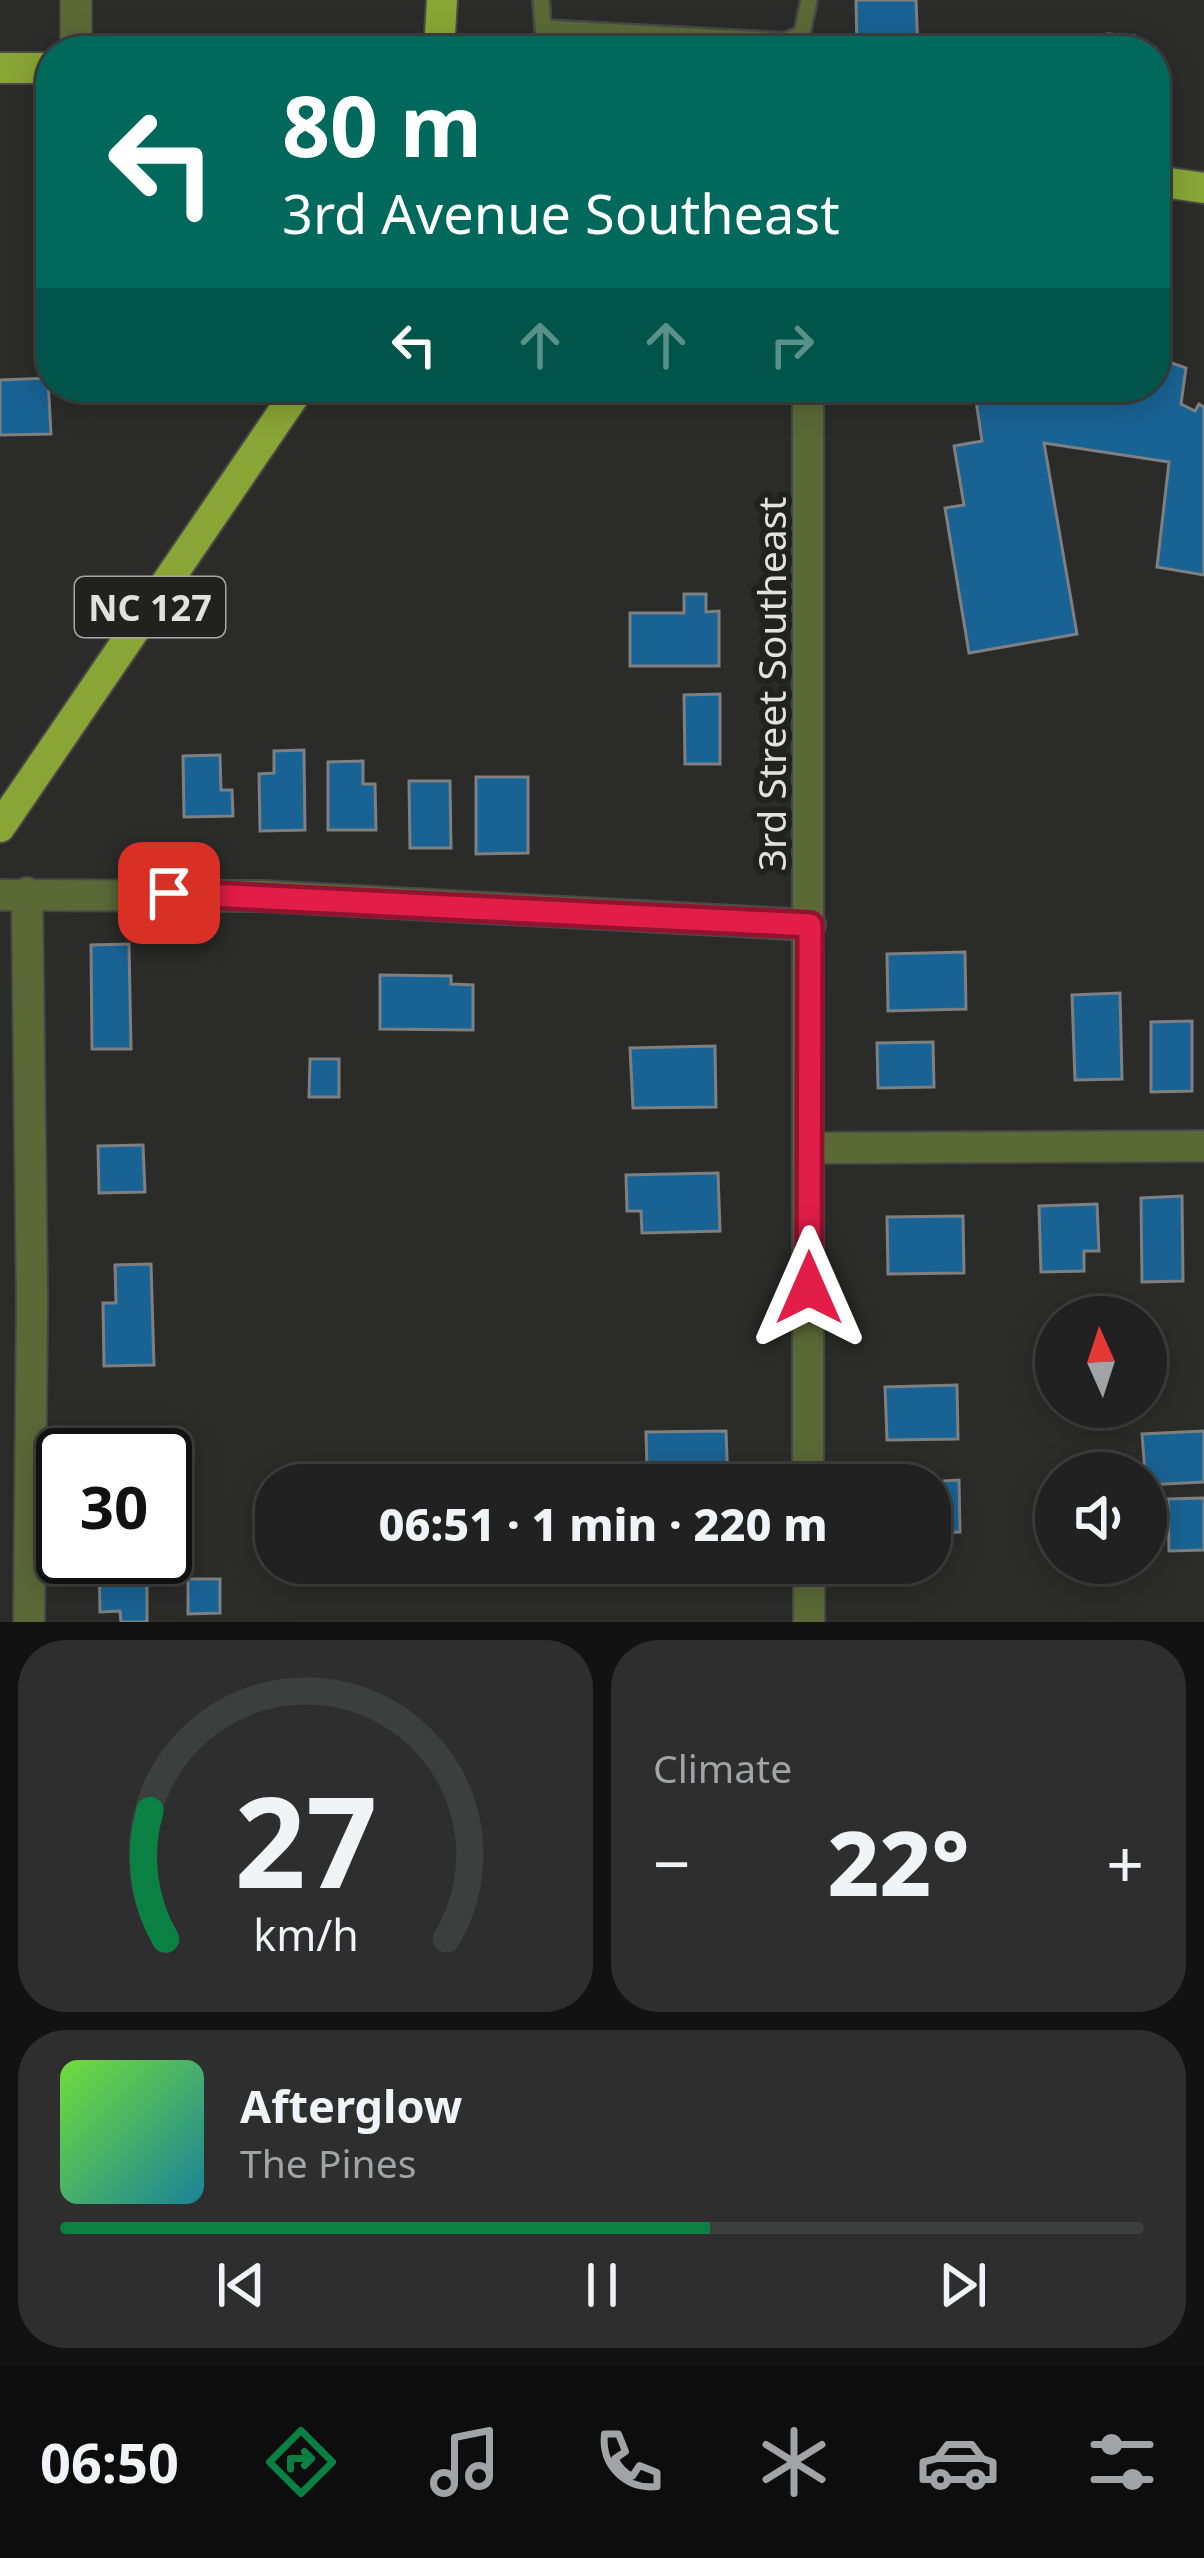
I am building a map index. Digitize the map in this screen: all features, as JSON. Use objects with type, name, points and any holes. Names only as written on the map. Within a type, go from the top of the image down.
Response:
[{"type":"main road","points":[[440,36],[442,0]]},
{"type":"main road","points":[[0,68],[36,68]]},
{"type":"main road","points":[[1170,183],[1204,188]]},
{"type":"main road","name":"NC 127","points":[[0,827],[290,402]]},
{"type":"street","points":[[76,0],[76,36]]},
{"type":"street","name":"3rd Street Southeast","points":[[808,402],[808,1464]]},
{"type":"street","points":[[29,1622],[32,1279],[13,894],[262,896],[810,925]]},
{"type":"street","points":[[810,1148],[1204,1145]]},
{"type":"street","points":[[808,1584],[809,1622]]},
{"type":"lane","points":[[541,0],[544,36]]},
{"type":"lane","points":[[799,36],[809,0]]},
{"type":"lane","points":[[543,28],[651,36]]},
{"type":"building","points":[[856,0],[916,0],[917,36],[857,36]]},
{"type":"building","points":[[1170,362],[1186,368],[1181,404],[1195,411],[1199,404],[1204,407],[1204,575],[1157,567],[1169,462],[1044,443],[1077,634],[969,653],[945,508],[964,505],[954,446],[982,441],[976,402],[1170,402]]},
{"type":"building","points":[[36,378],[36,402],[49,402],[51,434],[0,435],[0,380]]},
{"type":"building","points":[[684,594],[706,594],[706,612],[719,611],[719,666],[630,666],[630,613],[684,613]]},
{"type":"building","points":[[720,694],[720,764],[685,764],[684,695]]},
{"type":"building","points":[[304,750],[305,830],[260,831],[259,774],[274,773],[274,751]]},
{"type":"building","points":[[220,755],[221,790],[232,790],[233,816],[184,817],[183,756]]},
{"type":"building","points":[[363,761],[363,784],[375,784],[376,830],[328,830],[328,762]]},
{"type":"building","points":[[476,777],[528,777],[528,853],[476,854]]},
{"type":"building","points":[[409,781],[450,781],[451,848],[410,848]]},
{"type":"building","points":[[129,944],[131,1049],[92,1049],[91,945]]},
{"type":"building","points":[[965,952],[966,1009],[888,1011],[887,954]]},
{"type":"building","points":[[380,975],[451,976],[451,984],[473,985],[473,1030],[380,1029]]},
{"type":"building","points":[[1120,993],[1122,1079],[1075,1080],[1072,995]]},
{"type":"building","points":[[1192,1021],[1192,1091],[1151,1092],[1151,1022]]},
{"type":"building","points":[[933,1042],[934,1087],[878,1088],[877,1043]]},
{"type":"building","points":[[715,1046],[716,1107],[633,1108],[630,1048]]},
{"type":"building","points":[[310,1059],[339,1059],[339,1097],[309,1097]]},
{"type":"building","points":[[143,1145],[145,1192],[99,1193],[98,1146]]},
{"type":"building","points":[[718,1173],[720,1231],[642,1233],[641,1211],[627,1211],[626,1175]]},
{"type":"building","points":[[1182,1196],[1183,1281],[1142,1282],[1141,1198]]},
{"type":"building","points":[[1097,1204],[1099,1251],[1084,1251],[1084,1271],[1041,1272],[1039,1206]]},
{"type":"building","points":[[963,1216],[964,1273],[888,1274],[887,1217]]},
{"type":"building","points":[[151,1264],[154,1365],[104,1366],[103,1303],[116,1303],[115,1265]]},
{"type":"building","points":[[957,1385],[958,1439],[887,1440],[885,1387]]},
{"type":"building","points":[[726,1431],[727,1464],[647,1464],[646,1432]]},
{"type":"building","points":[[1204,1431],[1204,1482],[1167,1484],[1167,1452],[1143,1452],[1142,1434]]},
{"type":"building","points":[[951,1480],[959,1480],[960,1532],[951,1532]]},
{"type":"building","points":[[1204,1498],[1204,1550],[1169,1551],[1168,1499]]},
{"type":"building","points":[[192,1579],[220,1579],[220,1613],[188,1614]]},
{"type":"building","points":[[99,1584],[147,1584],[147,1622],[121,1622],[120,1611],[100,1612]]},
{"type":"route","points":[[169,893],[810,925],[809,1288]]}]
